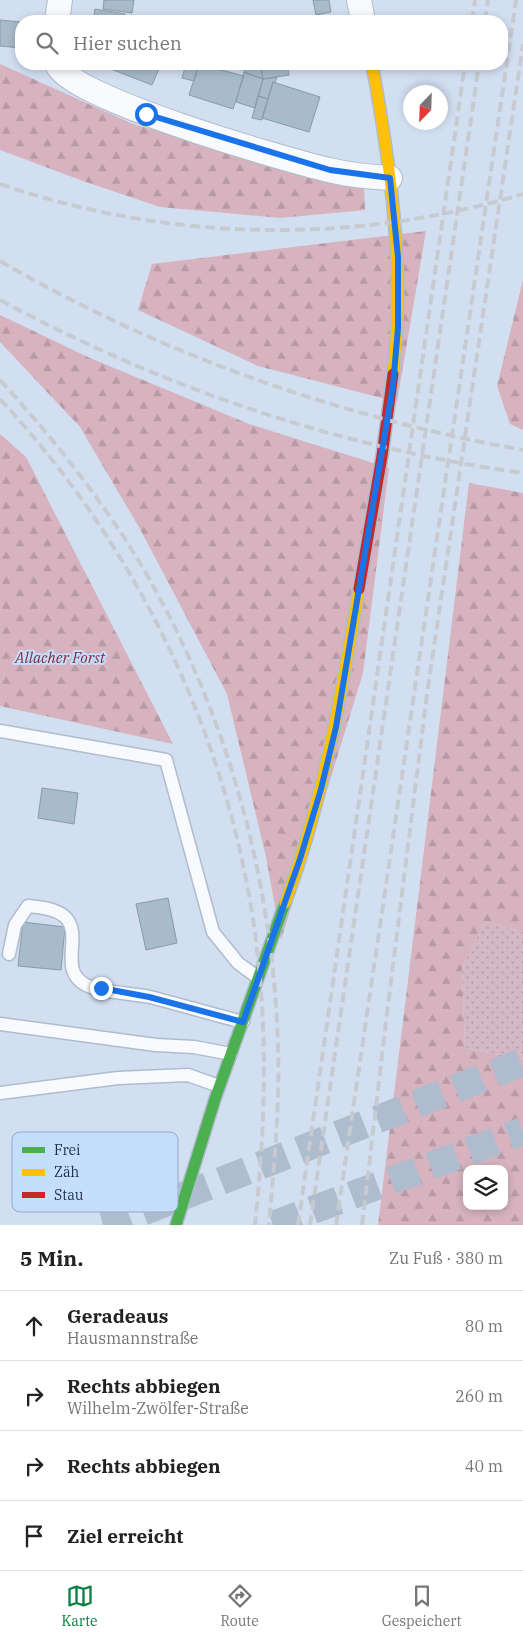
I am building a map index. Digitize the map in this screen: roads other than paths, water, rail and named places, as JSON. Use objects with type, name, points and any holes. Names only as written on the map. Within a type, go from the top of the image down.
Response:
[{"type":"street","points":[[57,15],[60,0]]},
{"type":"street","points":[[359,0],[362,15]]},
{"type":"street","points":[[60,70],[87,89],[146,114],[330,170],[390,178]]},
{"type":"street","points":[[176,1225],[195,1153],[300,859],[321,789],[336,727],[393,385],[398,328],[398,257],[384,125],[373,70]]},
{"type":"lane","points":[[0,731],[166,760],[213,932],[238,963],[257,977]]},
{"type":"lane","points":[[8,954],[15,925],[28,906],[50,909],[67,919],[72,931],[70,960],[76,977],[86,985],[149,997],[243,1022]]},
{"type":"lane","points":[[0,1024],[156,1045],[194,1047],[231,1054]]},
{"type":"lane","points":[[0,1093],[118,1078],[188,1075],[219,1086]]},
{"type":"tunnel","points":[[178,1198],[523,1062]]},
{"type":"tunnel","points":[[273,1225],[523,1131]]},
{"type":"tunnel","points":[[103,1225],[142,1212]]},
{"type":"railway","points":[[473,15],[475,0]]},
{"type":"railway","points":[[486,15],[488,0]]},
{"type":"railway","points":[[508,54],[516,0]]},
{"type":"railway","points":[[362,1225],[427,694],[523,44]]},
{"type":"railway","points":[[298,1225],[464,70]]},
{"type":"railway","points":[[310,1225],[478,70]]},
{"type":"railway","points":[[336,1225],[506,70]]},
{"type":"railway","points":[[0,184],[64,203],[129,217],[195,226],[261,230],[327,229],[393,222],[458,211],[523,194]]},
{"type":"railway","points":[[0,261],[61,295],[124,326],[253,378],[386,420],[523,450]]},
{"type":"railway","points":[[0,300],[62,332],[125,361],[189,387],[254,410],[387,448],[523,473]]},
{"type":"railway","points":[[0,380],[38,423],[92,491],[140,563],[170,618],[197,676],[220,735],[239,796],[255,858],[266,920],[274,983],[278,1046],[278,1091],[269,1225]]},
{"type":"railway","points":[[0,399],[53,461],[102,528],[144,599],[181,673],[211,750],[235,829],[252,910],[261,992],[264,1050],[263,1109],[255,1225]]},
{"type":"park label","name":"Allacher Forst","points":[[60,657]]}]
